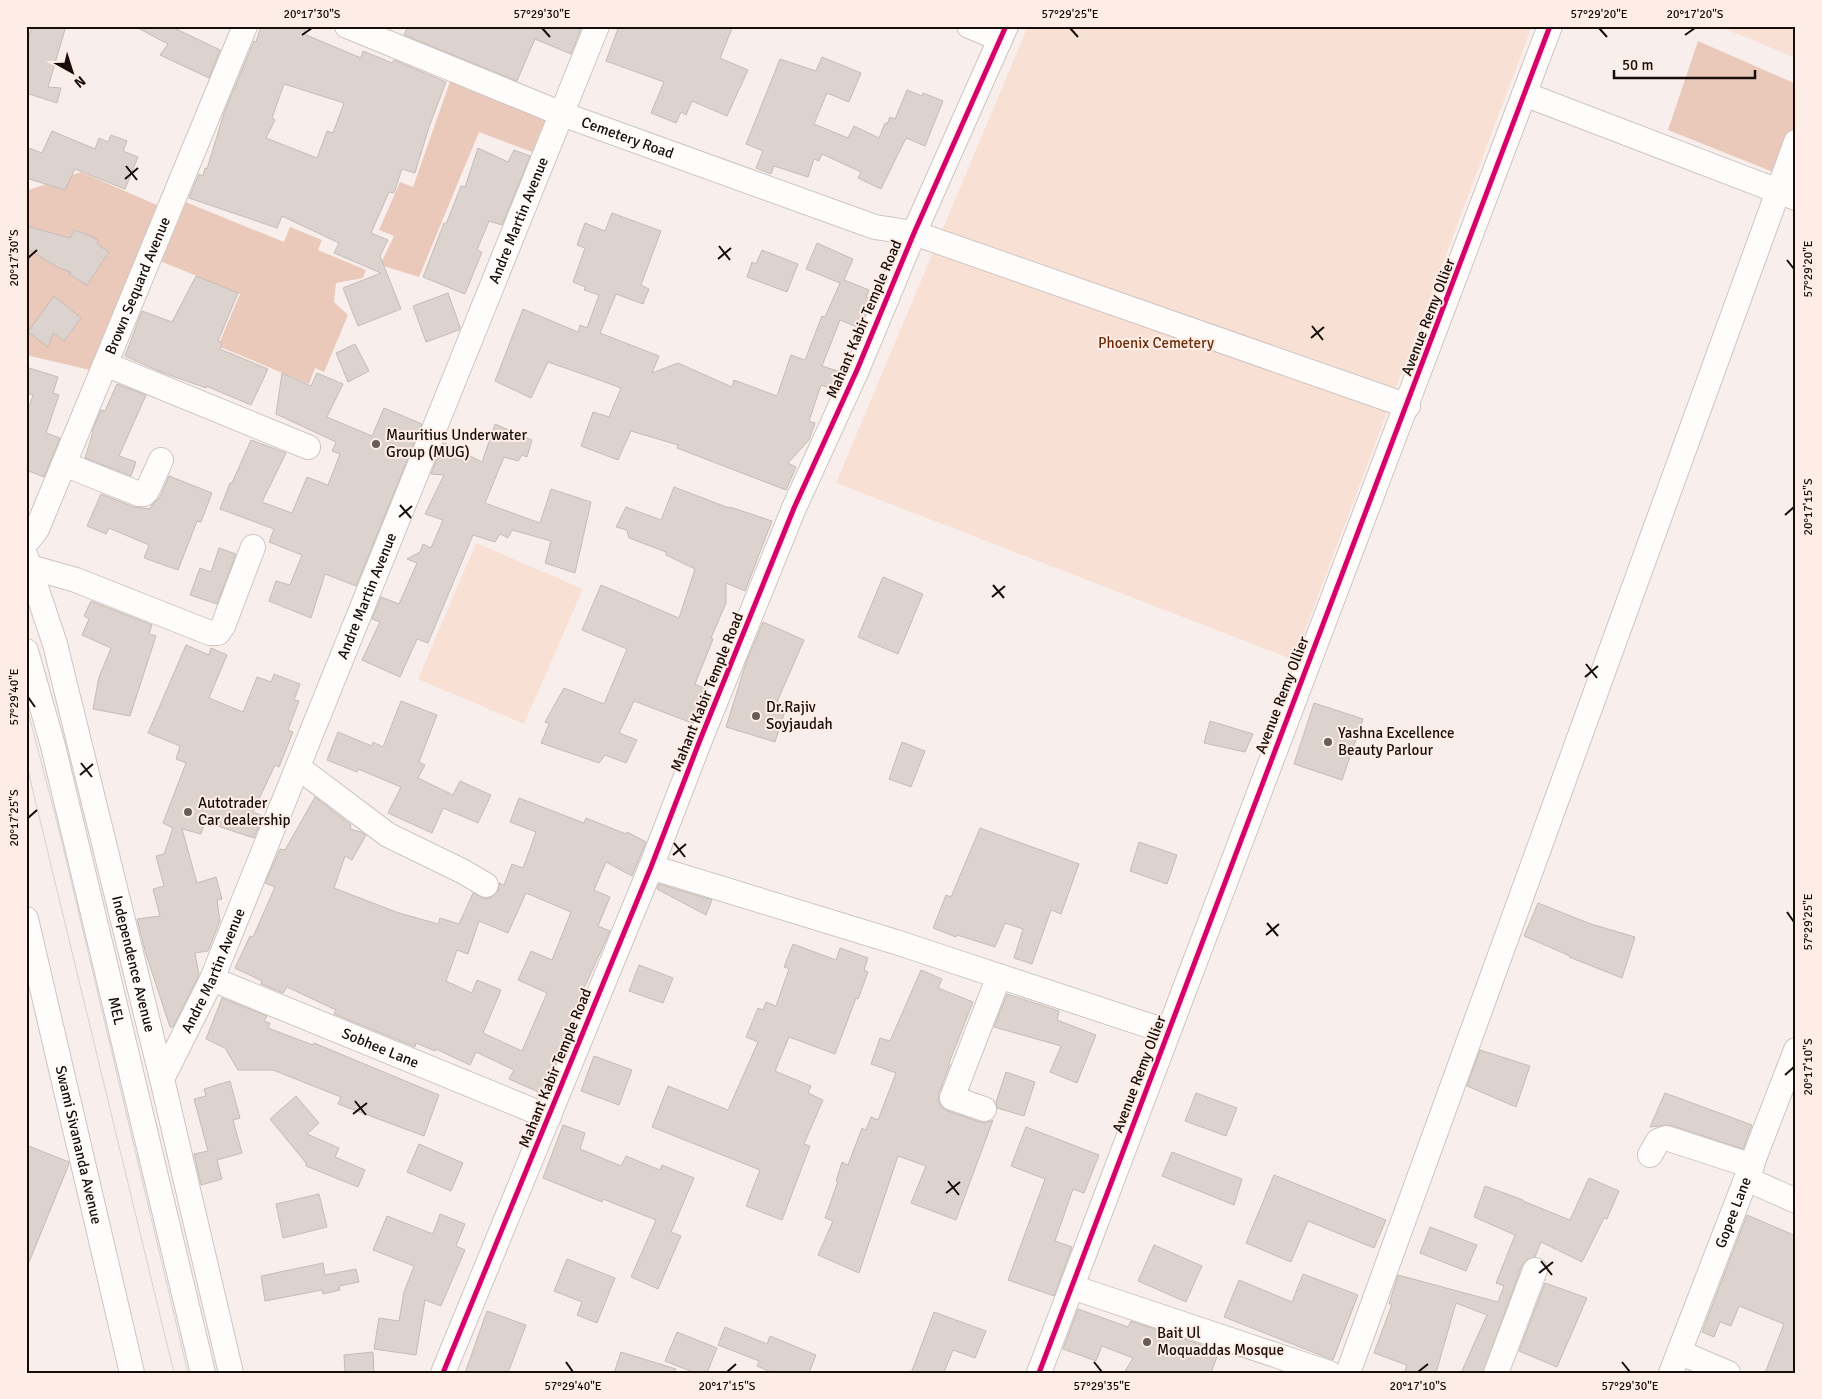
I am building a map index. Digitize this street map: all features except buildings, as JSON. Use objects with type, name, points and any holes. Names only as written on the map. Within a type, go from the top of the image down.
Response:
[{"type":"street","name":"Brown Sequard Avenue","points":[[26,543],[37,529],[245,26]]},
{"type":"street","name":"Cemetery Road","points":[[347,26],[562,114],[875,227],[914,233],[1408,406]]},
{"type":"street","name":"Andre Martin Avenue","points":[[162,1079],[212,979],[299,768],[597,26]]},
{"type":"street","points":[[969,26],[1003,33]]},
{"type":"street","name":"Avenue Remy Ollier","points":[[1039,1373],[1300,684],[1408,406],[1550,26]]},
{"type":"street","name":"Mahant Kabir Temple Road","points":[[443,1373],[651,867],[794,508],[857,370],[914,233],[1003,33]]},
{"type":"street","points":[[1524,94],[1787,195]]},
{"type":"street","points":[[1348,1373],[1787,195],[1796,142]]},
{"type":"street","points":[[105,364],[308,447]]},
{"type":"street","points":[[64,464],[139,494],[144,494],[161,460]]},
{"type":"street","points":[[28,562],[210,633],[218,632],[223,626],[252,546]]},
{"type":"street","name":"Independence Avenue","points":[[28,562],[55,644],[162,1079],[231,1373]]},
{"type":"street","name":"MEL","points":[[26,651],[53,746],[203,1373]]},
{"type":"street","points":[[299,768],[388,835],[462,871],[486,885]]},
{"type":"street","points":[[651,867],[899,943],[1168,1032]]},
{"type":"street","name":"Swami Sivananda Avenue","points":[[26,919],[132,1373]]},
{"type":"street","points":[[984,1109],[952,1098],[999,976]]},
{"type":"street","name":"Sobhee Lane","points":[[212,979],[549,1116]]},
{"type":"street","name":"Gopee Lane","points":[[1675,1362],[1749,1173],[1787,1098],[1796,1050]]},
{"type":"street","points":[[1650,1156],[1658,1141],[1666,1138],[1749,1173],[1796,1201]]},
{"type":"street","points":[[1496,1373],[1535,1270]]},
{"type":"street","points":[[1072,1287],[1329,1373]]},
{"type":"street","points":[[1675,1362],[1728,1373]]},
{"type":"green space","name":"Phoenix Cemetery","points":[[1028,26],[1532,26],[1294,660],[836,483]]},
{"type":"green space","points":[[1718,26],[1784,26],[1796,31],[1796,58]]},
{"type":"green space","points":[[476,543],[583,589],[524,724],[418,679]]},
{"type":"shaded area","points":[[1698,41],[1796,84],[1796,124],[1778,174],[1668,130]]},
{"type":"shaded area","points":[[452,76],[547,115],[532,152],[479,132],[419,277],[380,265],[394,236],[379,230],[400,182],[413,187]]},
{"type":"shaded area","points":[[81,172],[157,205],[90,370],[26,355],[26,191]]},
{"type":"shaded area","points":[[178,199],[284,242],[290,227],[322,240],[318,250],[366,270],[363,278],[336,283],[334,302],[348,315],[324,372],[315,368],[309,384],[218,346],[240,294],[153,258]]},
{"type":"tram line","points":[[26,704],[60,834],[188,1373]]},
{"type":"tram line","points":[[26,762],[174,1373]]},
{"type":"cycle path","points":[[443,1373],[651,867],[794,508],[857,370],[914,233],[1006,26]]},
{"type":"cycle path","points":[[1039,1373],[1550,26]]},
{"type":"place","name":"Mauritius Underwater Group (MUG)","points":[[376,444]]},
{"type":"place","name":"Dr.Rajiv Soyjaudah","points":[[756,716]]},
{"type":"place","name":"Yashna Excellence Beauty Parlour","points":[[1328,742]]},
{"type":"place","name":"Autotrader Car dealership","points":[[188,812]]},
{"type":"place","name":"Bait Ul Moquaddas Mosque","points":[[1147,1342]]}]
